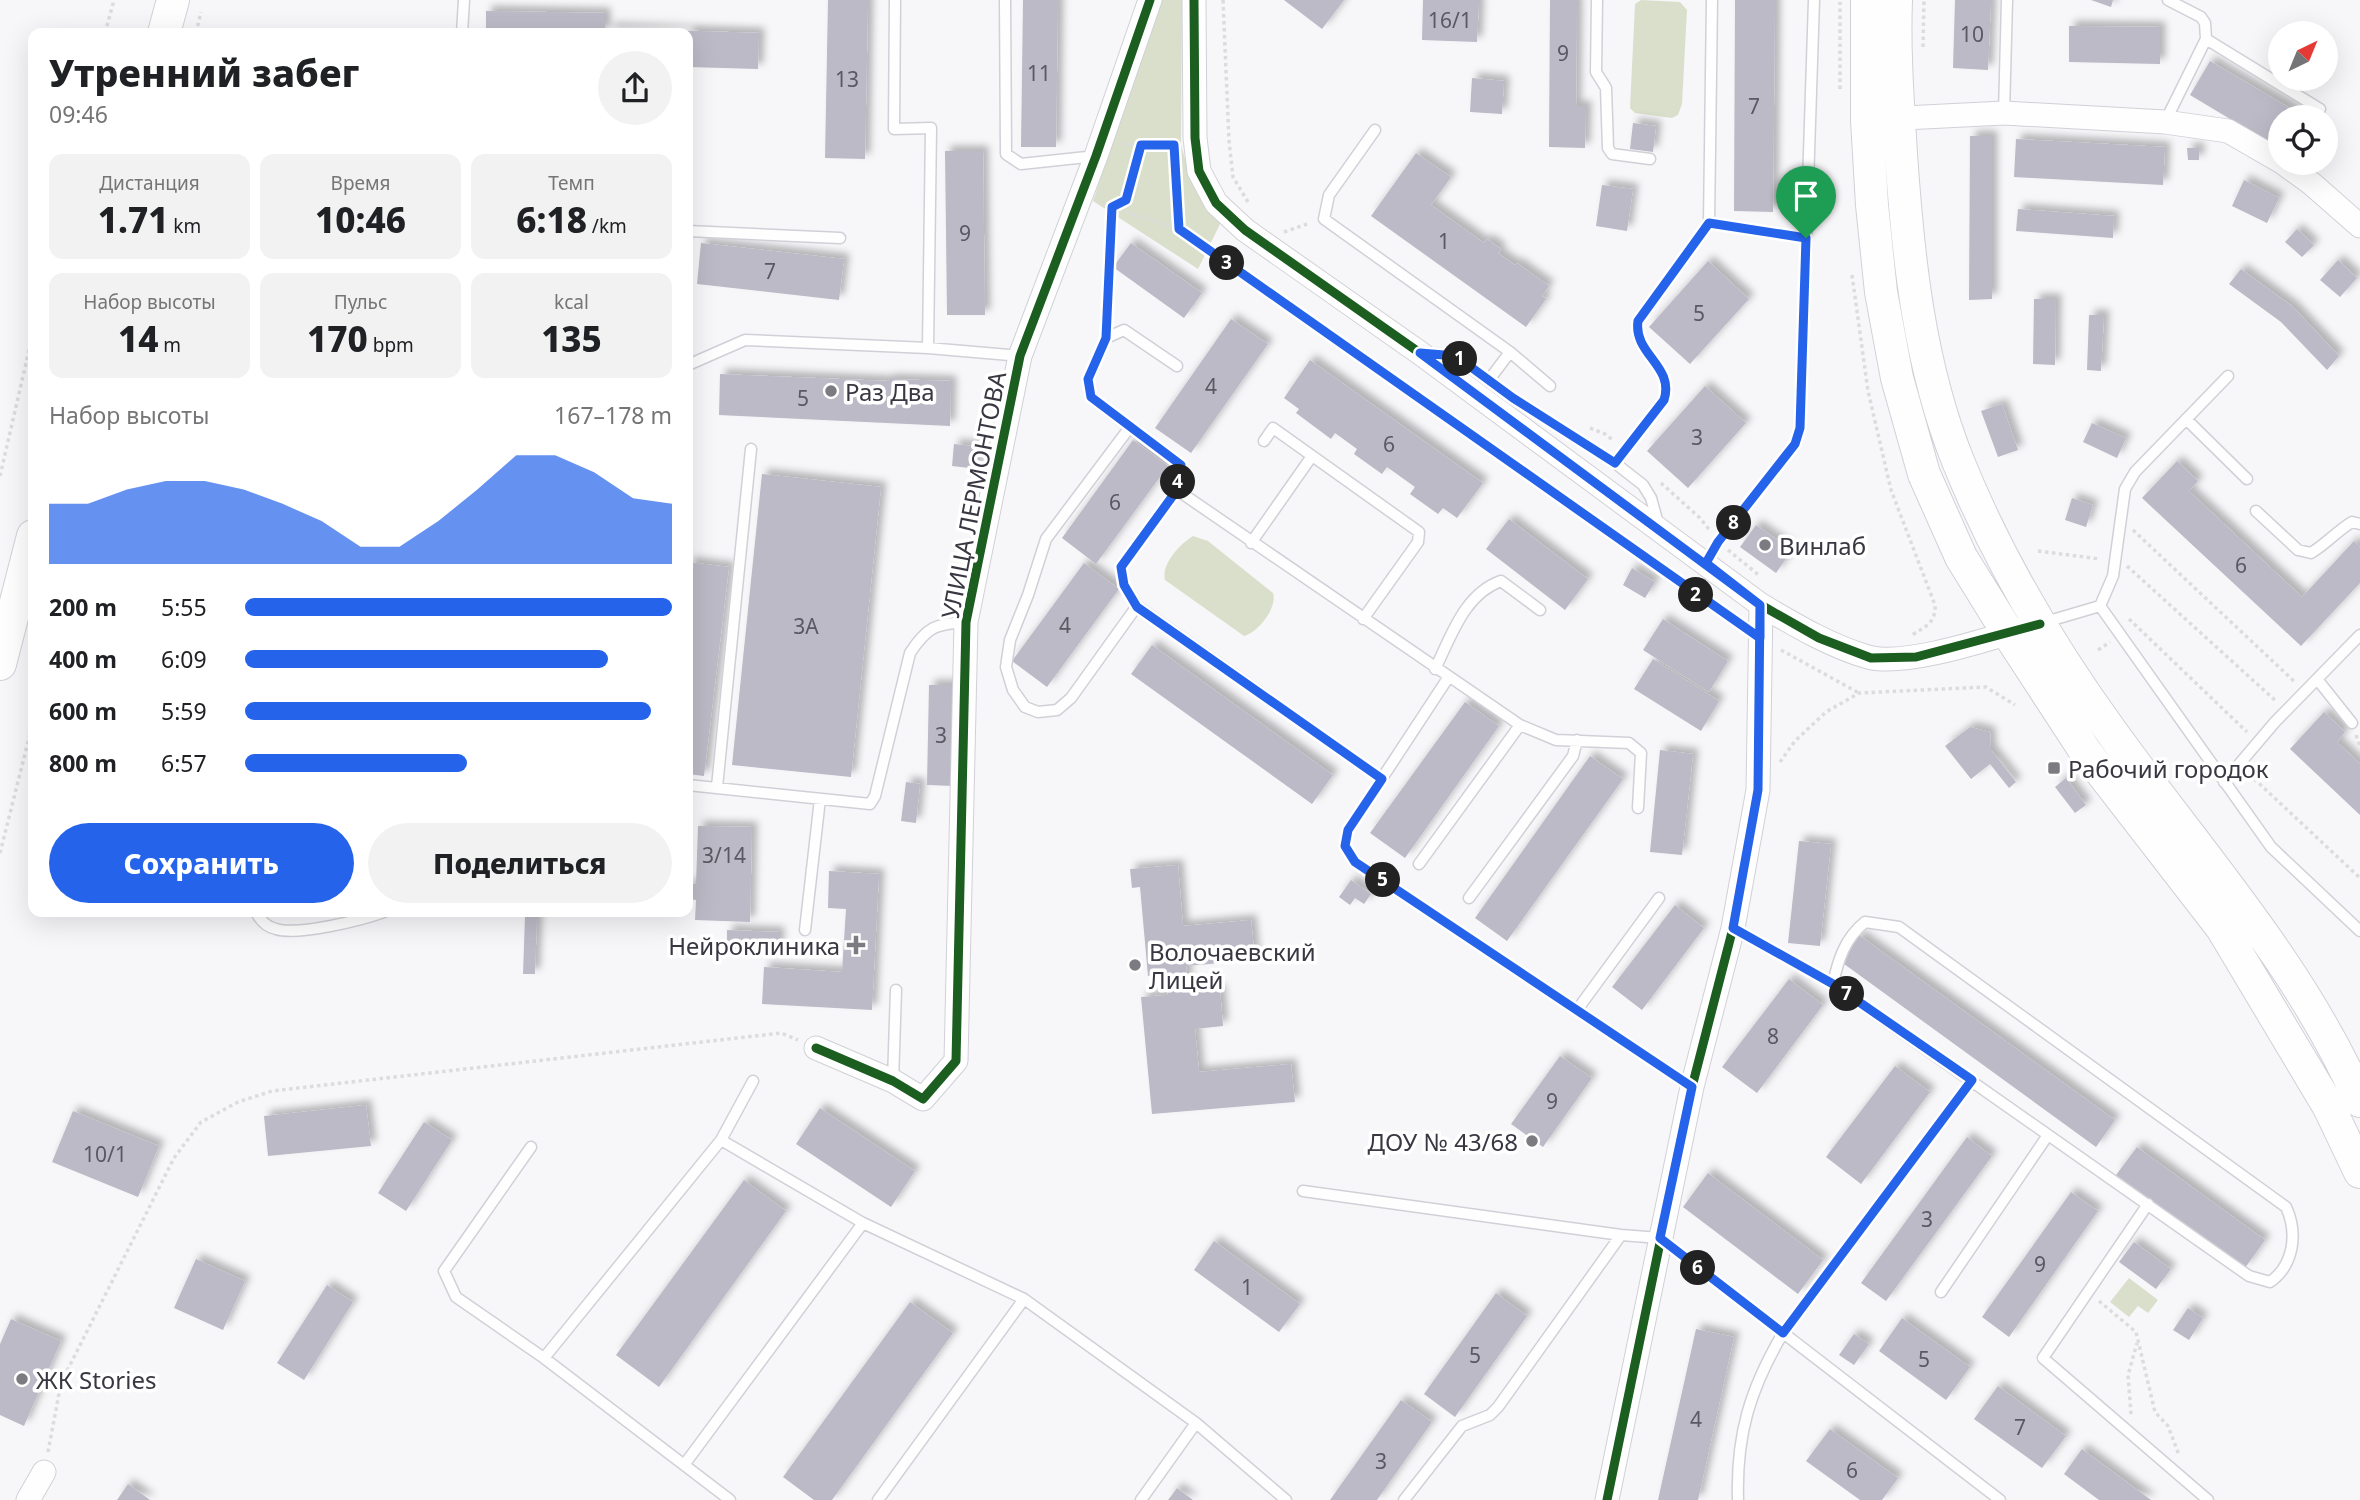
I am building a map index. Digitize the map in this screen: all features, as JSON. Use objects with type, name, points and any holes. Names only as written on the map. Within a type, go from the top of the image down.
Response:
[{"type":"main road","points":[[1867,0],[1867,120],[1881,292],[1897,379],[1924,474],[1961,557],[2008,633],[2085,751],[2222,928],[2329,1107],[2360,1172]]},
{"type":"main road","points":[[1896,0],[1899,119],[1913,284],[1929,369],[1957,459],[1987,527],[2040,624],[2112,733],[2259,929],[2313,1011],[2360,1101]]},
{"type":"main road","points":[[168,28],[187,6]]},
{"type":"main road","points":[[0,664],[28,555]]},
{"type":"street","name":"УЛИЦА ЛЕРМОНТОВА","points":[[816,1048],[894,1081],[923,1099],[956,1061],[965,622],[1020,356],[1099,148],[1150,0]]},
{"type":"street","points":[[1195,0],[1195,138],[1199,171],[1216,203],[1245,230],[1420,353],[1760,605],[1819,638],[1871,658],[1916,657],[2040,624]]},
{"type":"street","points":[[1867,120],[2004,113],[2165,122],[2228,131],[2268,154]]},
{"type":"street","points":[[2300,175],[2360,226]]},
{"type":"street","points":[[1607,1500],[1692,1087],[1733,928],[1758,790],[1760,605]]},
{"type":"street","points":[[28,1500],[44,1472]]},
{"type":"lane","points":[[462,28],[464,0]]},
{"type":"lane","points":[[895,0],[894,129],[931,128],[928,348]]},
{"type":"lane","points":[[1005,0],[1006,154],[1021,164],[1099,148]]},
{"type":"lane","points":[[1597,0],[1596,72],[1606,88],[1608,148],[1612,154],[1650,159]]},
{"type":"lane","points":[[1615,463],[1664,400],[1667,390],[1665,378],[1638,339],[1638,321],[1709,223],[1712,0]]},
{"type":"lane","points":[[1706,563],[1718,542],[1795,444],[1800,428],[1814,0]]},
{"type":"lane","points":[[2004,113],[2007,0]]},
{"type":"lane","points":[[2165,122],[2206,39],[2205,23],[2201,17],[2168,0]]},
{"type":"lane","points":[[2206,39],[2313,105]]},
{"type":"lane","points":[[1374,130],[1329,195],[1324,219],[1510,352],[1550,386]]},
{"type":"lane","points":[[1709,223],[1806,238]]},
{"type":"lane","points":[[693,231],[840,238]]},
{"type":"lane","points":[[1177,366],[1124,330],[1106,338],[1088,379],[1091,397],[1181,465],[1177,490],[1121,567],[1124,585],[1137,607],[1382,779]]},
{"type":"lane","points":[[693,363],[745,340],[928,348],[1020,356]]},
{"type":"lane","points":[[1489,380],[1510,352]]},
{"type":"lane","points":[[1420,353],[1456,356],[1615,463],[1643,485],[1651,498],[1660,530]]},
{"type":"lane","points":[[2040,624],[2102,601],[2113,576],[2125,489],[2135,472],[2228,376]]},
{"type":"lane","points":[[2186,419],[2247,479]]},
{"type":"lane","points":[[1130,427],[1046,539],[1010,640],[1006,667],[1013,691],[1025,707],[1038,712],[1056,710],[1071,698],[1137,607]]},
{"type":"lane","points":[[1264,440],[1273,428],[1419,532],[1418,542],[1363,619]]},
{"type":"lane","points":[[717,787],[751,449]]},
{"type":"lane","points":[[1251,543],[1312,456]]},
{"type":"lane","points":[[1177,490],[1520,725],[1556,740],[1629,743],[1641,753],[1638,808]]},
{"type":"lane","points":[[2256,511],[2298,550],[2311,553],[2352,522],[2360,524]]},
{"type":"lane","points":[[1435,669],[1466,607],[1489,586],[1502,581],[1540,610]]},
{"type":"lane","points":[[2102,601],[2224,782],[2277,854],[2360,931]]},
{"type":"lane","points":[[693,785],[866,804],[874,801],[910,653],[930,628],[965,622]]},
{"type":"lane","points":[[2224,782],[2286,710],[2360,635]]},
{"type":"lane","points":[[1448,678],[1348,830],[1345,846],[1355,862],[1692,1087]]},
{"type":"lane","points":[[2317,680],[2354,728]]},
{"type":"lane","points":[[1419,864],[1520,725]]},
{"type":"lane","points":[[1469,898],[1573,756],[1577,740]]},
{"type":"lane","points":[[805,930],[820,799]]},
{"type":"lane","points":[[1577,1010],[1659,898]]},
{"type":"lane","points":[[260,917],[266,925],[277,930],[355,917]]},
{"type":"lane","points":[[1733,928],[1833,984],[2249,1276],[2270,1282],[2281,1274],[2294,1241],[2293,1221],[2286,1208],[1899,927],[1865,922],[1854,931],[1838,959],[1833,984]]},
{"type":"lane","points":[[894,1081],[896,990]]},
{"type":"lane","points":[[1738,1500],[1737,1470],[1744,1419],[1764,1364],[1783,1333],[1972,1080]]},
{"type":"lane","points":[[544,1358],[721,1140],[753,1081]]},
{"type":"lane","points":[[1941,1292],[2048,1135]]},
{"type":"lane","points":[[721,1140],[863,1223],[1024,1299],[1196,1423],[1286,1500]]},
{"type":"lane","points":[[531,1147],[444,1271],[456,1297],[544,1358],[730,1500]]},
{"type":"lane","points":[[1303,1191],[1660,1238],[2000,1500]]},
{"type":"lane","points":[[2144,1201],[2088,1292],[2043,1358],[2208,1500]]},
{"type":"lane","points":[[684,1465],[863,1223]]},
{"type":"lane","points":[[1404,1500],[1462,1426],[1490,1415],[1498,1407],[1621,1234]]},
{"type":"lane","points":[[878,1500],[1024,1299]]},
{"type":"lane","points":[[1141,1500],[1196,1423]]},
{"type":"path","points":[[106,28],[114,0]]},
{"type":"path","points":[[1223,0],[1233,177],[1249,205]]},
{"type":"path","points":[[1840,0],[1840,94]]},
{"type":"path","points":[[187,6],[194,28]]},
{"type":"path","points":[[1112,207],[1126,200],[1141,145]]},
{"type":"path","points":[[1099,148],[1174,145],[1179,229]]},
{"type":"path","points":[[1112,207],[1179,229],[1760,638],[1858,693]]},
{"type":"path","points":[[1106,338],[1112,207]]},
{"type":"path","points":[[1288,237],[1282,232],[1324,219]]},
{"type":"path","points":[[1852,269],[1868,391],[1891,490],[1936,614],[1932,622],[1902,639]]},
{"type":"path","points":[[0,476],[28,355]]},
{"type":"path","points":[[2126,525],[2305,691]]},
{"type":"path","points":[[1718,542],[1760,576]]},
{"type":"path","points":[[2038,551],[2123,562],[2286,710]]},
{"type":"path","points":[[2102,601],[2258,742]]},
{"type":"path","points":[[1778,774],[1780,760],[1795,741],[1826,712],[1858,693],[1986,687],[2015,705]]},
{"type":"path","points":[[2354,728],[2360,746]]},
{"type":"path","points":[[0,853],[28,742]]},
{"type":"path","points":[[2238,765],[2360,877]]},
{"type":"path","points":[[44,1472],[61,1383],[174,1157],[201,1122],[238,1102],[272,1091],[781,1033],[816,1048]]},
{"type":"path","points":[[2088,1292],[2136,1332],[2155,1412],[2168,1426],[2189,1484]]},
{"type":"path","points":[[2131,1434],[2129,1375],[2138,1340]]},
{"type":"green space","points":[[1160,0],[1182,0],[1181,145],[1192,182],[1205,206],[1221,222],[1198,269],[1093,201]]},
{"type":"green space","points":[[1641,0],[1680,2],[1687,10],[1682,104],[1678,115],[1672,118],[1635,113],[1630,108],[1635,4]]},
{"type":"green space","points":[[1193,536],[1208,541],[1273,593],[1270,612],[1261,625],[1249,634],[1244,636],[1165,580],[1169,561],[1177,549]]},
{"type":"green space","points":[[2129,1278],[2158,1300],[2148,1313],[2138,1306],[2129,1317],[2110,1302]]},
{"type":"building","points":[[828,0],[868,0],[865,159],[825,158]]},
{"type":"building","points":[[1023,0],[1058,0],[1056,147],[1021,147]]},
{"type":"building","points":[[1284,0],[1344,0],[1322,29]]},
{"type":"building","points":[[1423,0],[1479,0],[1477,42],[1422,40]]},
{"type":"building","points":[[1550,0],[1577,0],[1576,106],[1586,106],[1585,148],[1549,147]]},
{"type":"building","points":[[1735,0],[1775,0],[1773,212],[1734,211]]},
{"type":"building","points":[[1955,0],[1991,0],[1988,70],[1953,68]]},
{"type":"building","points":[[2091,0],[2113,0],[2111,7]]},
{"type":"building","points":[[486,11],[605,13],[605,28],[486,28]]},
{"type":"building","points":[[2069,26],[2160,27],[2160,64],[2069,62]]},
{"type":"building","points":[[693,31],[759,33],[758,69],[693,67]]},
{"type":"building","points":[[2210,61],[2285,105],[2268,105],[2268,142],[2190,95]]},
{"type":"building","points":[[1472,78],[1504,81],[1502,114],[1470,112]]},
{"type":"building","points":[[1633,123],[1656,126],[1653,152],[1630,149]]},
{"type":"building","points":[[1970,136],[1992,136],[1992,299],[1969,300]]},
{"type":"building","points":[[2016,139],[2165,147],[2163,185],[2014,177]]},
{"type":"building","points":[[2187,148],[2199,148],[2199,160],[2188,160]]},
{"type":"building","points":[[945,151],[983,151],[985,315],[947,315]]},
{"type":"building","points":[[1416,153],[1451,177],[1431,205],[1484,243],[1487,239],[1501,249],[1498,253],[1549,286],[1542,296],[1546,299],[1526,327],[1371,216]]},
{"type":"building","points":[[2244,180],[2279,198],[2267,223],[2232,206]]},
{"type":"building","points":[[1602,185],[1633,189],[1627,231],[1596,226]]},
{"type":"building","points":[[2018,209],[2114,216],[2113,238],[2016,231]]},
{"type":"building","points":[[2297,229],[2314,245],[2302,257],[2285,242]]},
{"type":"building","points":[[701,243],[844,259],[839,300],[697,284]]},
{"type":"building","points":[[1131,243],[1202,293],[1184,318],[1113,267]]},
{"type":"building","points":[[2338,260],[2357,278],[2340,297],[2320,280]]},
{"type":"building","points":[[1708,261],[1749,299],[1690,364],[1649,327]]},
{"type":"building","points":[[2241,269],[2293,307],[2339,356],[2327,370],[2281,322],[2229,284]]},
{"type":"building","points":[[2034,299],[2056,299],[2055,365],[2033,364]]},
{"type":"building","points":[[2089,315],[2104,315],[2101,371],[2087,370]]},
{"type":"building","points":[[1231,319],[1268,344],[1191,453],[1155,428]]},
{"type":"building","points":[[1310,360],[1483,483],[1457,518],[1443,508],[1438,514],[1410,494],[1415,487],[1387,467],[1382,474],[1354,454],[1357,449],[1335,433],[1331,439],[1296,413],[1299,409],[1284,398]]},
{"type":"building","points":[[720,374],[951,381],[950,426],[719,415]]},
{"type":"building","points":[[1705,386],[1746,423],[1688,488],[1647,451]]},
{"type":"building","points":[[2002,404],[2018,450],[1998,457],[1981,411]]},
{"type":"building","points":[[2092,423],[2126,438],[2117,458],[2083,442]]},
{"type":"building","points":[[1133,440],[1168,466],[1096,564],[1062,538]]},
{"type":"building","points":[[954,444],[980,447],[978,469],[952,466]]},
{"type":"building","points":[[2177,461],[2198,481],[2189,491],[2302,597],[2354,541],[2360,547],[2360,583],[2301,646],[2142,498]]},
{"type":"building","points":[[762,474],[881,487],[851,777],[732,765]]},
{"type":"building","points":[[2072,498],[2093,505],[2086,527],[2065,520]]},
{"type":"building","points":[[1509,519],[1588,579],[1565,610],[1486,549]]},
{"type":"building","points":[[1756,525],[1792,550],[1776,573],[1740,547]]},
{"type":"building","points":[[693,563],[729,567],[704,776],[693,775]]},
{"type":"building","points":[[1084,563],[1119,589],[1047,687],[1012,661]]},
{"type":"building","points":[[1632,568],[1655,582],[1645,598],[1623,585]]},
{"type":"building","points":[[1663,619],[1728,661],[1709,692],[1643,650]]},
{"type":"building","points":[[1152,645],[1333,775],[1312,804],[1131,674]]},
{"type":"building","points":[[1653,659],[1719,701],[1701,731],[1634,689]]},
{"type":"building","points":[[929,685],[955,685],[954,786],[927,785]]},
{"type":"building","points":[[1465,702],[1499,726],[1405,858],[1370,833]]},
{"type":"building","points":[[2324,712],[2345,732],[2337,742],[2360,764],[2360,815],[2290,749]]},
{"type":"building","points":[[1970,727],[1990,732],[1991,750],[2016,782],[2009,788],[1990,764],[1971,779],[1945,746]]},
{"type":"building","points":[[1660,750],[1693,754],[1682,855],[1650,852]]},
{"type":"building","points":[[1590,756],[1623,779],[1507,941],[1475,918]]},
{"type":"building","points":[[2066,778],[2086,805],[2075,813],[2055,787]]},
{"type":"building","points":[[906,782],[920,784],[916,823],[901,821]]},
{"type":"building","points":[[698,826],[752,827],[750,922],[695,920],[696,900],[693,900],[693,884],[696,884]]},
{"type":"building","points":[[1799,841],[1831,844],[1820,946],[1788,943]]},
{"type":"building","points":[[1178,865],[1183,926],[1251,920],[1255,960],[1186,966],[1188,993],[1220,990],[1223,1026],[1195,1029],[1199,1072],[1291,1064],[1295,1102],[1152,1114],[1141,997],[1168,995],[1166,975],[1148,976],[1140,887],[1132,888],[1130,869]]},
{"type":"building","points":[[829,871],[879,874],[872,1010],[762,1004],[764,967],[842,972],[846,909],[828,908]]},
{"type":"building","points":[[1351,880],[1371,894],[1364,904],[1355,898],[1350,905],[1339,897]]},
{"type":"building","points":[[1675,905],[1704,928],[1642,1010],[1612,987]]},
{"type":"building","points":[[525,917],[537,917],[535,974],[523,974]]},
{"type":"building","points":[[727,930],[779,932],[778,955],[727,953]]},
{"type":"building","points":[[1859,935],[2115,1120],[2096,1147],[1840,961]]},
{"type":"building","points":[[1789,979],[1823,1005],[1757,1093],[1722,1067]]},
{"type":"building","points":[[1560,1056],[1592,1078],[1543,1147],[1511,1124]]},
{"type":"building","points":[[1895,1066],[1930,1092],[1861,1184],[1826,1157]]},
{"type":"building","points":[[366,1105],[371,1146],[268,1156],[264,1116]]},
{"type":"building","points":[[820,1108],[915,1171],[891,1207],[796,1144]]},
{"type":"building","points":[[73,1111],[159,1146],[138,1197],[52,1162]]},
{"type":"building","points":[[424,1122],[452,1140],[406,1211],[378,1193]]},
{"type":"building","points":[[1967,1137],[1992,1156],[1886,1301],[1861,1283]]},
{"type":"building","points":[[2137,1147],[2265,1240],[2245,1268],[2116,1175]]},
{"type":"building","points":[[1708,1173],[1823,1260],[1798,1294],[1683,1207]]},
{"type":"building","points":[[744,1180],[786,1211],[659,1387],[616,1355]]},
{"type":"building","points":[[2071,1192],[2098,1211],[2009,1337],[1982,1317]]},
{"type":"building","points":[[1214,1241],[1300,1304],[1279,1332],[1194,1270]]},
{"type":"building","points":[[2134,1242],[2171,1269],[2156,1289],[2119,1262]]},
{"type":"building","points":[[196,1259],[245,1281],[223,1330],[174,1308]]},
{"type":"building","points":[[327,1285],[353,1302],[304,1380],[277,1363]]},
{"type":"building","points":[[1496,1293],[1527,1316],[1455,1417],[1424,1394]]},
{"type":"building","points":[[910,1302],[953,1333],[832,1500],[814,1500],[783,1477]]},
{"type":"building","points":[[2188,1308],[2203,1318],[2189,1340],[2173,1330]]},
{"type":"building","points":[[1902,1318],[1970,1367],[1946,1400],[1879,1351]]},
{"type":"building","name":"ЖК Stories","points":[[11,1319],[61,1341],[24,1426],[0,1415],[0,1344]]},
{"type":"building","points":[[1696,1329],[1734,1337],[1698,1500],[1658,1500]]},
{"type":"building","points":[[1854,1334],[1869,1344],[1854,1365],[1839,1355]]},
{"type":"building","points":[[1998,1386],[2066,1436],[2042,1468],[1974,1419]]},
{"type":"building","points":[[1401,1400],[1432,1422],[1377,1500],[1330,1500]]},
{"type":"building","points":[[1830,1429],[1898,1478],[1882,1500],[1860,1500],[1806,1461]]},
{"type":"building","points":[[2082,1449],[2151,1500],[2099,1500],[2064,1474]]},
{"type":"building","points":[[128,1484],[150,1500],[117,1500]]},
{"type":"building","points":[[1177,1488],[1193,1500],[1168,1500]]},
{"type":"cycle path","points":[[816,1048],[893,1081],[923,1099],[956,1061],[966,622],[1020,356],[1096,156],[1150,0]]},
{"type":"cycle path","points":[[1194,0],[1195,138],[1199,171],[1216,203],[1245,230],[1420,353],[1761,605],[1819,638],[1871,658],[1916,657],[2040,624]]},
{"type":"cycle path","points":[[1607,1500],[1692,1087],[1733,928],[1758,790],[1761,605]]},
{"type":"place","name":"Раз Два","points":[[831,391]]},
{"type":"place","name":"Винлаб","points":[[1765,545]]},
{"type":"place","name":"Рабочий городок","points":[[2054,768]]},
{"type":"place","name":"Нейроклиника","points":[[856,945]]},
{"type":"place","name":"Волочаевский Лицей","points":[[1135,965]]},
{"type":"place","name":"ДОУ № 43/68","points":[[1532,1141]]},
{"type":"place","name":"ЖК Stories","points":[[22,1379]]},
{"type":"route","points":[[1806,238],[1709,223],[1638,321],[1638,339],[1665,378],[1667,390],[1664,400],[1615,463],[1513,398],[1456,356],[1420,353],[1760,605],[1760,638],[1715,609],[1179,229],[1174,145],[1141,145],[1126,200],[1112,207],[1106,338],[1088,379],[1091,397],[1181,465],[1177,490],[1121,567],[1124,585],[1137,607],[1382,779],[1348,830],[1345,846],[1355,862],[1692,1087],[1660,1238],[1783,1333],[1972,1080],[1833,984],[1733,928],[1758,790],[1760,605],[1706,563],[1718,542],[1795,444],[1800,428],[1806,238]]}]
